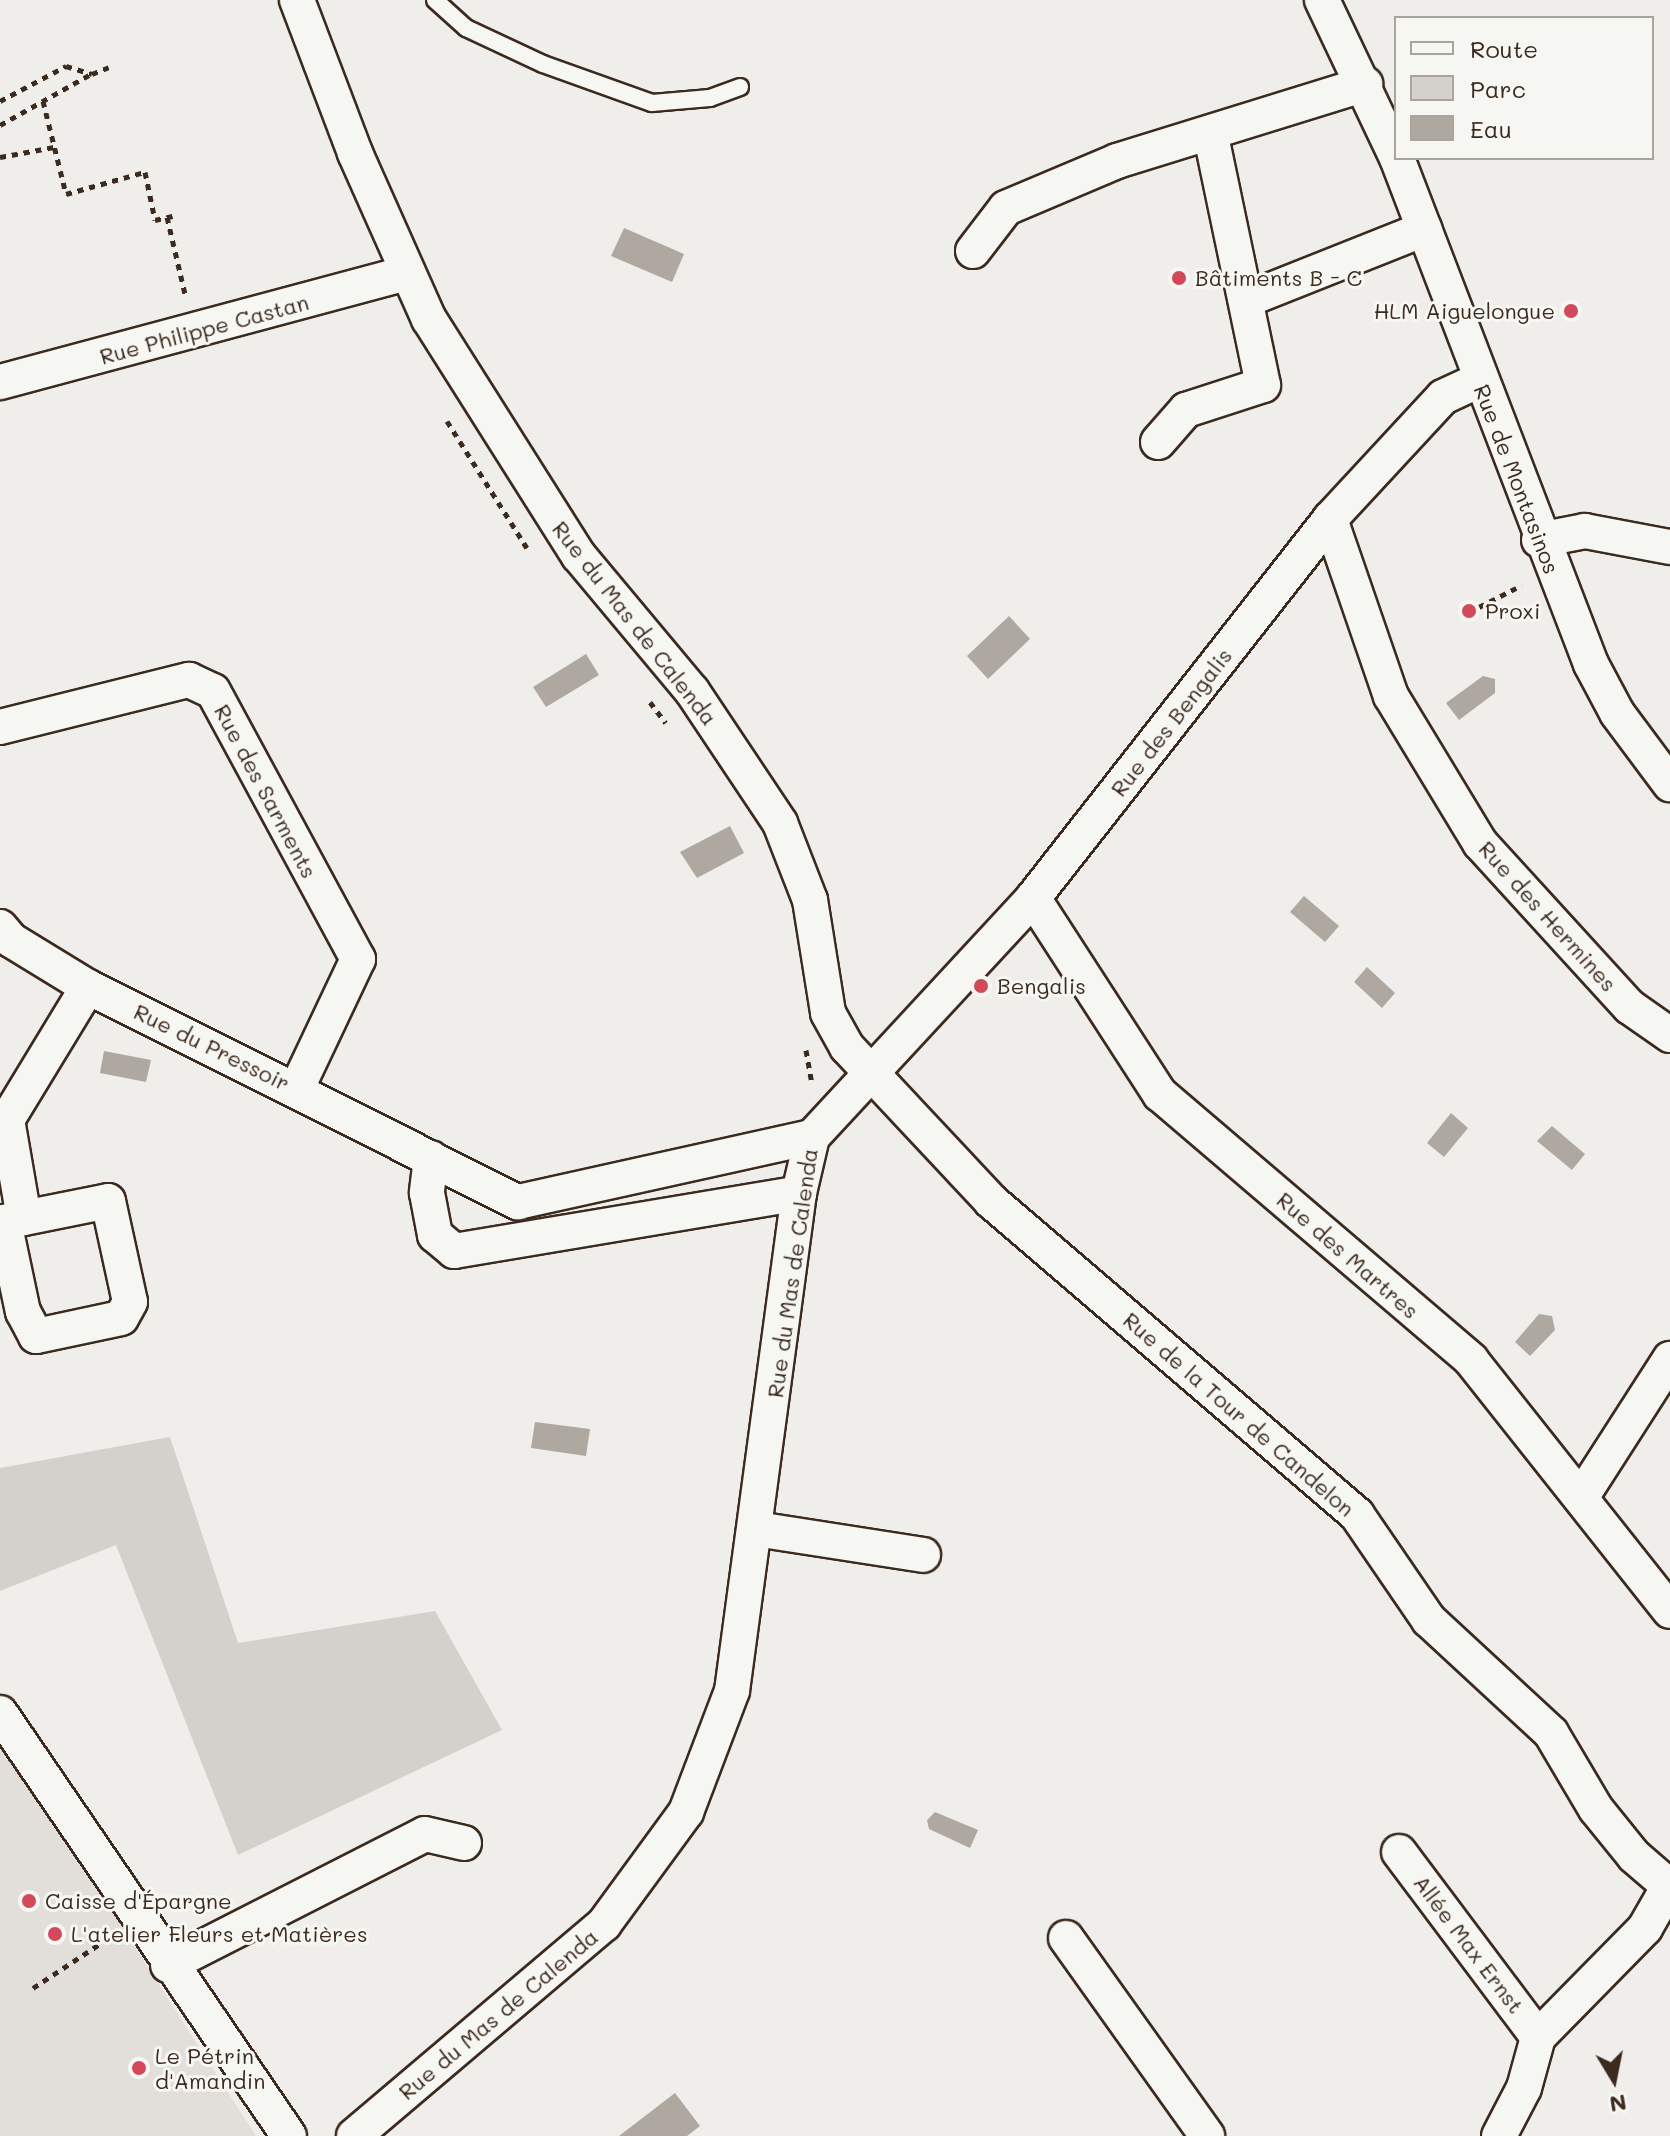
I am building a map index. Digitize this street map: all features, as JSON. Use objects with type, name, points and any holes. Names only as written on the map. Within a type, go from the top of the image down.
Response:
[{"type":"street","name":"Rue du Mas de Calenda","points":[[297,0],[355,153],[429,319],[523,474],[579,556],[692,691],[780,823],[810,900],[828,1013],[872,1076],[812,1137],[799,1193],[732,1691],[711,1757],[678,1823],[627,1897],[568,1959],[354,2136]]},
{"type":"street","name":"Rue de Montasinos","points":[[1322,0],[1365,84],[1394,152]]},
{"type":"street","points":[[973,251],[1006,208],[1117,161],[1211,136],[1365,84]]},
{"type":"street","points":[[1158,442],[1186,410],[1263,385],[1211,136]]},
{"type":"street","name":"Rue de Montasinos","points":[[1397,160],[1546,555],[1591,664],[1617,713],[1670,784]]},
{"type":"street","points":[[1246,300],[1424,229]]},
{"type":"street","name":"Rue Philippe Castan","points":[[0,382],[408,273]]},
{"type":"street","name":"Rue des Bengalis","points":[[872,1076],[1033,898],[1330,519],[1443,397],[1479,380]]},
{"type":"street","name":"Rue des Hermines","points":[[1330,519],[1391,696],[1480,843],[1630,1007],[1670,1035]]},
{"type":"street","points":[[1546,555],[1585,531],[1670,547]]},
{"type":"street","name":"Rue des Sarments","points":[[0,727],[189,680],[213,691],[358,959],[297,1088]]},
{"type":"street","name":"Rue des Martres","points":[[1033,898],[1160,1094],[1471,1360],[1582,1496],[1670,1611]]},
{"type":"street","name":"Rue du Pressoir","points":[[0,927],[11,940],[88,987],[297,1088],[518,1202],[812,1137]]},
{"type":"street","points":[[24,1218],[7,1120],[88,987]]},
{"type":"street","name":"Rue de la Tour de Candelon","points":[[872,1076],[991,1201],[1357,1515],[1429,1620],[1551,1733],[1596,1809],[1634,1856],[1669,1887]]},
{"type":"street","points":[[431,1158],[427,1193],[435,1235],[454,1251],[799,1193]]},
{"type":"street","points":[[108,1201],[130,1302],[121,1318],[36,1336],[23,1312],[4,1222],[24,1218],[108,1201]]},
{"type":"street","points":[[1582,1496],[1670,1359]]},
{"type":"street","points":[[756,1529],[923,1555]]},
{"type":"street","points":[[0,1713],[137,1920],[289,2136]]},
{"type":"street","points":[[168,1965],[425,1834],[464,1843]]},
{"type":"street","name":"Allée Max Ernst","points":[[1399,1852],[1538,2037]]},
{"type":"street","points":[[1499,2136],[1524,2088],[1538,2037],[1645,1928],[1669,1887]]},
{"type":"street","points":[[1066,1938],[1207,2136]]},
{"type":"lane","points":[[435,0],[466,28],[543,64],[652,103],[710,98],[740,87]]},
{"type":"path","points":[[0,101],[66,66],[92,74]]},
{"type":"path","points":[[0,125],[109,67]]},
{"type":"path","points":[[43,101],[66,194],[145,172],[155,220],[170,217],[194,332]]},
{"type":"path","points":[[0,157],[54,147]]},
{"type":"path","points":[[1479,607],[1546,555]]},
{"type":"path","points":[[33,1988],[137,1920]]},
{"type":"shaded area","points":[[0,1736],[256,2136],[0,2136]]},
{"type":"green space","points":[[170,1437],[238,1643],[435,1611],[502,1730],[238,1855],[116,1545],[0,1591],[0,1468]]},
{"type":"water","points":[[624,228],[684,254],[672,282],[611,256]]},
{"type":"water","points":[[1009,616],[1030,639],[988,679],[967,656]]},
{"type":"water","points":[[586,654],[599,675],[546,707],[533,687]]},
{"type":"water","points":[[1483,676],[1495,679],[1495,693],[1459,720],[1446,703]]},
{"type":"water","points":[[730,826],[744,853],[697,878],[680,852]]},
{"type":"water","points":[[1304,896],[1339,926],[1325,942],[1290,912]]},
{"type":"water","points":[[1367,967],[1395,993],[1382,1008],[1354,982]]},
{"type":"water","points":[[104,1051],[151,1060],[146,1082],[100,1073]]},
{"type":"water","points":[[1451,1113],[1468,1128],[1444,1157],[1427,1143]]},
{"type":"water","points":[[1552,1126],[1585,1154],[1572,1170],[1537,1141]]},
{"type":"water","points":[[1539,1314],[1552,1316],[1555,1330],[1530,1356],[1515,1342]]},
{"type":"water","points":[[535,1422],[590,1429],[586,1456],[531,1448]]},
{"type":"water","points":[[935,1812],[978,1830],[970,1848],[929,1829],[927,1820]]},
{"type":"water","points":[[675,2093],[700,2126],[687,2136],[619,2136]]},
{"type":"place","name":"Bâtiments B - C","points":[[1179,278]]},
{"type":"place","name":"HLM Aiguelongue","points":[[1571,311]]},
{"type":"place","name":"Proxi","points":[[1469,611]]},
{"type":"place","name":"Bengalis","points":[[981,986]]},
{"type":"place","name":"Caisse d'Épargne","points":[[29,1901]]},
{"type":"place","name":"L'atelier Fleurs et Matières","points":[[55,1934]]},
{"type":"place","name":"Le Pétrin d'Amandin","points":[[139,2068]]}]
